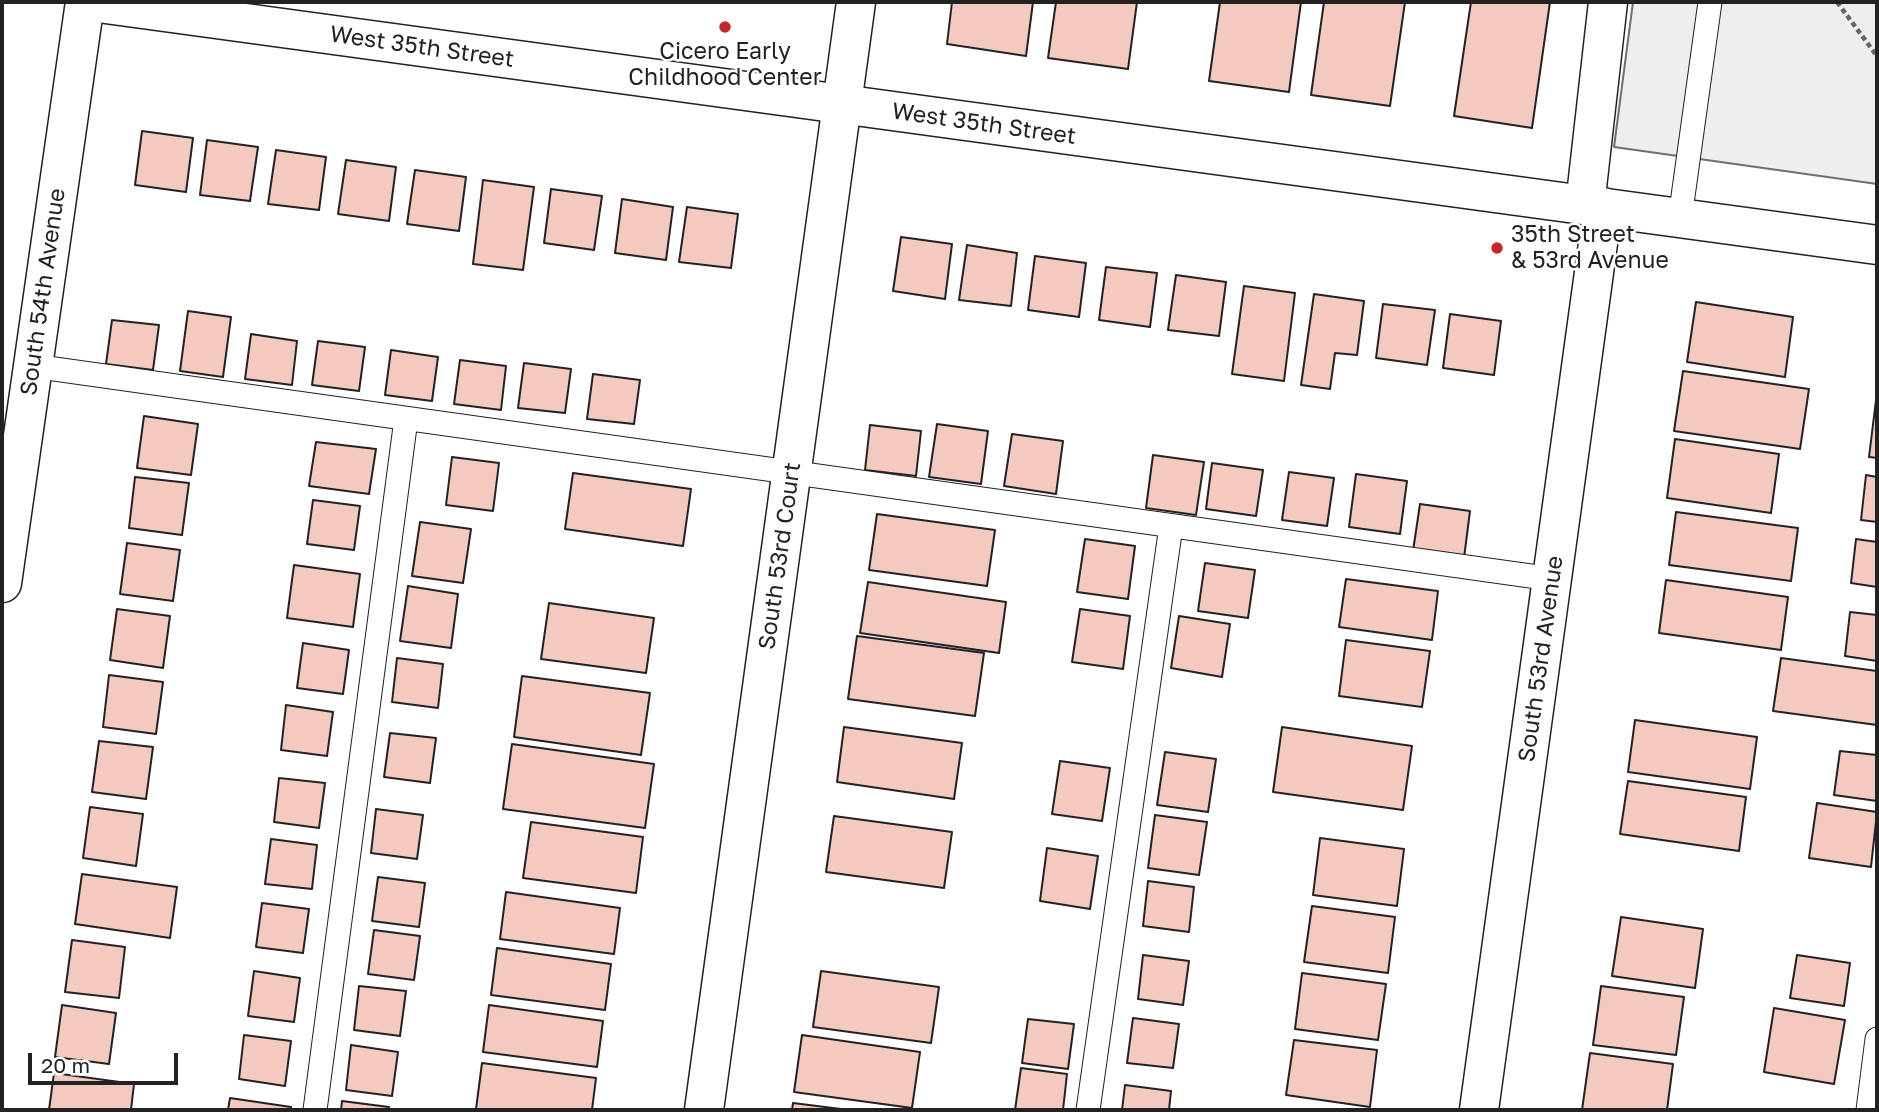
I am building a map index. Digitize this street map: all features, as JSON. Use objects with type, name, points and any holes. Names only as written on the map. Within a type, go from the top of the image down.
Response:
[{"type":"street","name":"South 54th Avenue","points":[[2,583],[85,2]]},
{"type":"street","name":"West 35th Street","points":[[91,2],[1877,245]]},
{"type":"street","name":"South 53rd Court","points":[[704,1110],[856,2]]},
{"type":"street","name":"South 53rd Avenue","points":[[1479,1110],[1552,579],[1594,206],[1608,2]]},
{"type":"lane","points":[[1680,218],[1710,2]]},
{"type":"lane","points":[[33,366],[1552,579]]},
{"type":"lane","points":[[315,1110],[406,419]]},
{"type":"lane","points":[[1088,1110],[1171,526]]},
{"type":"lane","points":[[1868,1110],[1877,1039]]},
{"type":"path","points":[[1837,2],[1877,56]]},
{"type":"shaded area","points":[[1633,2],[1877,2],[1877,184],[1614,147]]},
{"type":"building","points":[[952,2],[1033,2],[1026,56],[947,44]]},
{"type":"building","points":[[1056,2],[1137,2],[1128,69],[1048,58]]},
{"type":"building","points":[[1220,2],[1301,2],[1289,92],[1209,81]]},
{"type":"building","points":[[1324,2],[1405,2],[1390,106],[1311,95]]},
{"type":"building","points":[[1471,2],[1550,2],[1532,128],[1454,116]]},
{"type":"building","points":[[142,131],[193,138],[186,192],[135,185]]},
{"type":"building","points":[[207,140],[258,147],[250,201],[200,195]]},
{"type":"building","points":[[276,150],[326,157],[319,210],[268,204]]},
{"type":"building","points":[[346,160],[396,167],[389,221],[338,214]]},
{"type":"building","points":[[415,170],[466,177],[459,231],[407,224]]},
{"type":"building","points":[[483,180],[534,187],[523,270],[473,264]]},
{"type":"building","points":[[551,189],[602,196],[594,250],[544,243]]},
{"type":"building","points":[[622,199],[673,207],[666,260],[615,253]]},
{"type":"building","points":[[687,207],[738,214],[731,268],[679,262]]},
{"type":"building","points":[[901,237],[952,244],[945,299],[893,291]]},
{"type":"building","points":[[967,245],[1017,253],[1011,306],[959,300]]},
{"type":"building","points":[[1035,256],[1086,263],[1079,317],[1028,310]]},
{"type":"building","points":[[1106,267],[1157,273],[1150,327],[1099,320]]},
{"type":"building","points":[[1176,275],[1226,282],[1219,336],[1168,330]]},
{"type":"building","points":[[1244,286],[1295,293],[1284,381],[1232,374]]},
{"type":"building","points":[[1314,294],[1364,301],[1357,355],[1335,353],[1330,389],[1301,385]]},
{"type":"building","points":[[1696,302],[1793,317],[1785,377],[1687,362]]},
{"type":"building","points":[[1383,304],[1435,310],[1427,365],[1376,358]]},
{"type":"building","points":[[188,311],[231,317],[223,377],[180,371]]},
{"type":"building","points":[[1450,314],[1501,321],[1494,375],[1443,368]]},
{"type":"building","points":[[112,320],[159,325],[153,370],[106,364]]},
{"type":"building","points":[[251,334],[297,341],[292,385],[245,379]]},
{"type":"building","points":[[318,341],[365,347],[359,391],[312,385]]},
{"type":"building","points":[[391,350],[438,357],[432,401],[385,395]]},
{"type":"building","points":[[460,360],[506,366],[501,410],[454,404]]},
{"type":"building","points":[[524,363],[571,369],[565,413],[518,408]]},
{"type":"building","points":[[1683,371],[1809,389],[1800,449],[1674,431]]},
{"type":"building","points":[[593,374],[640,380],[634,424],[587,419]]},
{"type":"building","points":[[1877,400],[1877,458],[1869,457]]},
{"type":"building","points":[[144,416],[198,424],[191,475],[137,468]]},
{"type":"building","points":[[937,424],[988,431],[981,484],[929,477]]},
{"type":"building","points":[[870,425],[921,431],[916,476],[865,470]]},
{"type":"building","points":[[1012,434],[1063,441],[1056,494],[1004,486]]},
{"type":"building","points":[[1675,439],[1779,454],[1771,513],[1667,498]]},
{"type":"building","points":[[316,442],[376,449],[369,494],[309,486]]},
{"type":"building","points":[[1153,455],[1204,462],[1196,515],[1146,508]]},
{"type":"building","points":[[452,457],[499,463],[493,511],[446,505]]},
{"type":"building","points":[[1212,463],[1263,470],[1256,516],[1206,509]]},
{"type":"building","points":[[1289,472],[1334,478],[1327,526],[1282,520]]},
{"type":"building","points":[[573,473],[691,489],[683,546],[565,529]]},
{"type":"building","points":[[1356,474],[1407,481],[1400,534],[1349,527]]},
{"type":"building","points":[[1866,475],[1877,477],[1877,522],[1861,520]]},
{"type":"building","points":[[135,477],[189,483],[182,535],[129,528]]},
{"type":"building","points":[[313,500],[360,506],[354,550],[307,544]]},
{"type":"building","points":[[1420,504],[1470,511],[1464,558],[1413,551]]},
{"type":"building","points":[[1676,512],[1798,528],[1791,581],[1669,565]]},
{"type":"building","points":[[877,514],[995,530],[987,586],[869,570]]},
{"type":"building","points":[[420,522],[471,529],[463,583],[412,576]]},
{"type":"building","points":[[1085,539],[1135,546],[1128,599],[1077,592]]},
{"type":"building","points":[[1856,539],[1877,542],[1877,587],[1851,583]]},
{"type":"building","points":[[127,543],[180,550],[173,601],[120,594]]},
{"type":"building","points":[[1205,563],[1255,570],[1248,618],[1198,611]]},
{"type":"building","points":[[294,565],[360,574],[353,627],[287,618]]},
{"type":"building","points":[[1346,579],[1438,591],[1432,640],[1339,627]]},
{"type":"building","points":[[1666,580],[1788,597],[1781,650],[1659,633]]},
{"type":"building","points":[[868,582],[1006,602],[999,653],[860,633]]},
{"type":"building","points":[[408,586],[458,594],[451,648],[400,641]]},
{"type":"building","points":[[549,603],[654,618],[646,673],[541,659]]},
{"type":"building","points":[[117,609],[170,616],[163,668],[110,660]]},
{"type":"building","points":[[1080,609],[1130,616],[1123,669],[1072,662]]},
{"type":"building","points":[[1850,612],[1877,615],[1877,661],[1845,656]]},
{"type":"building","points":[[1179,616],[1230,624],[1222,677],[1171,668]]},
{"type":"building","points":[[857,636],[984,653],[975,716],[848,699]]},
{"type":"building","points":[[1346,640],[1430,651],[1422,707],[1339,696]]},
{"type":"building","points":[[303,643],[349,650],[343,694],[297,688]]},
{"type":"building","points":[[397,658],[443,664],[438,708],[392,702]]},
{"type":"building","points":[[1781,658],[1877,671],[1877,725],[1773,711]]},
{"type":"building","points":[[109,675],[163,682],[156,734],[103,727]]},
{"type":"building","points":[[522,676],[650,693],[641,755],[514,737]]},
{"type":"building","points":[[286,705],[333,712],[327,756],[281,750]]},
{"type":"building","points":[[1635,720],[1757,737],[1750,789],[1628,772]]},
{"type":"building","points":[[844,727],[962,743],[954,799],[837,782]]},
{"type":"building","points":[[1282,727],[1412,746],[1403,810],[1273,792]]},
{"type":"building","points":[[390,733],[436,738],[430,783],[384,777]]},
{"type":"building","points":[[99,741],[153,747],[146,799],[92,792]]},
{"type":"building","points":[[512,744],[654,764],[645,828],[503,809]]},
{"type":"building","points":[[1840,751],[1877,755],[1877,801],[1834,795]]},
{"type":"building","points":[[1165,752],[1216,759],[1208,812],[1157,805]]},
{"type":"building","points":[[1060,761],[1110,768],[1102,821],[1052,814]]},
{"type":"building","points":[[279,778],[325,783],[319,828],[274,822]]},
{"type":"building","points":[[1628,781],[1746,797],[1739,851],[1620,834]]},
{"type":"building","points":[[1817,803],[1877,812],[1871,867],[1809,858]]},
{"type":"building","points":[[90,807],[143,814],[136,866],[83,858]]},
{"type":"building","points":[[376,809],[423,815],[417,859],[371,853]]},
{"type":"building","points":[[1155,815],[1207,822],[1199,875],[1148,868]]},
{"type":"building","points":[[834,816],[952,832],[944,888],[826,872]]},
{"type":"building","points":[[531,822],[643,837],[636,893],[523,878]]},
{"type":"building","points":[[1320,838],[1404,849],[1397,906],[1313,895]]},
{"type":"building","points":[[271,839],[317,845],[312,889],[265,884]]},
{"type":"building","points":[[1047,848],[1098,856],[1090,909],[1040,901]]},
{"type":"building","points":[[82,874],[177,887],[170,938],[75,924]]},
{"type":"building","points":[[378,877],[425,883],[419,927],[372,921]]},
{"type":"building","points":[[1148,881],[1194,887],[1189,932],[1143,926]]},
{"type":"building","points":[[506,892],[620,908],[614,954],[500,939]]},
{"type":"building","points":[[262,903],[309,909],[303,953],[256,947]]},
{"type":"building","points":[[1312,906],[1395,917],[1388,973],[1304,962]]},
{"type":"building","points":[[1621,917],[1703,929],[1695,988],[1612,976]]},
{"type":"building","points":[[374,930],[420,936],[414,980],[368,974]]},
{"type":"building","points":[[72,940],[125,947],[119,998],[65,992]]},
{"type":"building","points":[[497,948],[611,964],[605,1010],[491,995]]},
{"type":"building","points":[[1143,955],[1189,961],[1183,1005],[1138,999]]},
{"type":"building","points":[[1797,955],[1850,963],[1844,1006],[1790,998]]},
{"type":"building","points":[[254,971],[300,978],[294,1022],[248,1016]]},
{"type":"building","points":[[821,971],[939,987],[931,1043],[813,1027]]},
{"type":"building","points":[[1302,973],[1386,984],[1378,1040],[1295,1029]]},
{"type":"building","points":[[359,986],[406,991],[400,1036],[354,1030]]},
{"type":"building","points":[[1601,986],[1684,997],[1676,1055],[1593,1045]]},
{"type":"building","points":[[62,1005],[116,1013],[109,1064],[55,1057]]},
{"type":"building","points":[[489,1005],[603,1021],[597,1067],[483,1052]]},
{"type":"building","points":[[1774,1008],[1845,1020],[1834,1084],[1764,1072]]},
{"type":"building","points":[[1133,1018],[1179,1024],[1173,1068],[1127,1063]]},
{"type":"building","points":[[1028,1019],[1074,1024],[1068,1069],[1022,1063]]},
{"type":"building","points":[[244,1035],[291,1041],[285,1086],[239,1079]]},
{"type":"building","points":[[802,1035],[920,1052],[912,1108],[794,1092]]},
{"type":"building","points":[[1294,1040],[1377,1050],[1370,1107],[1286,1095]]},
{"type":"building","points":[[351,1045],[398,1052],[392,1096],[346,1090]]},
{"type":"building","points":[[1590,1053],[1673,1064],[1667,1110],[1582,1110]]},
{"type":"building","points":[[482,1063],[596,1078],[592,1110],[476,1109]]},
{"type":"building","points":[[1021,1068],[1067,1074],[1063,1110],[1015,1110]]},
{"type":"building","points":[[54,1073],[134,1084],[131,1110],[49,1110]]},
{"type":"building","points":[[1125,1085],[1171,1091],[1169,1110],[1122,1110]]},
{"type":"building","points":[[230,1098],[291,1107],[291,1110],[228,1110]]},
{"type":"building","points":[[342,1101],[389,1107],[388,1110],[341,1110]]},
{"type":"building","points":[[793,1103],[849,1110],[792,1110]]},
{"type":"place","name":"Cicero Early Childhood Center","points":[[725,27]]},
{"type":"place","name":"35th Street & 53rd Avenue","points":[[1497,248]]}]
